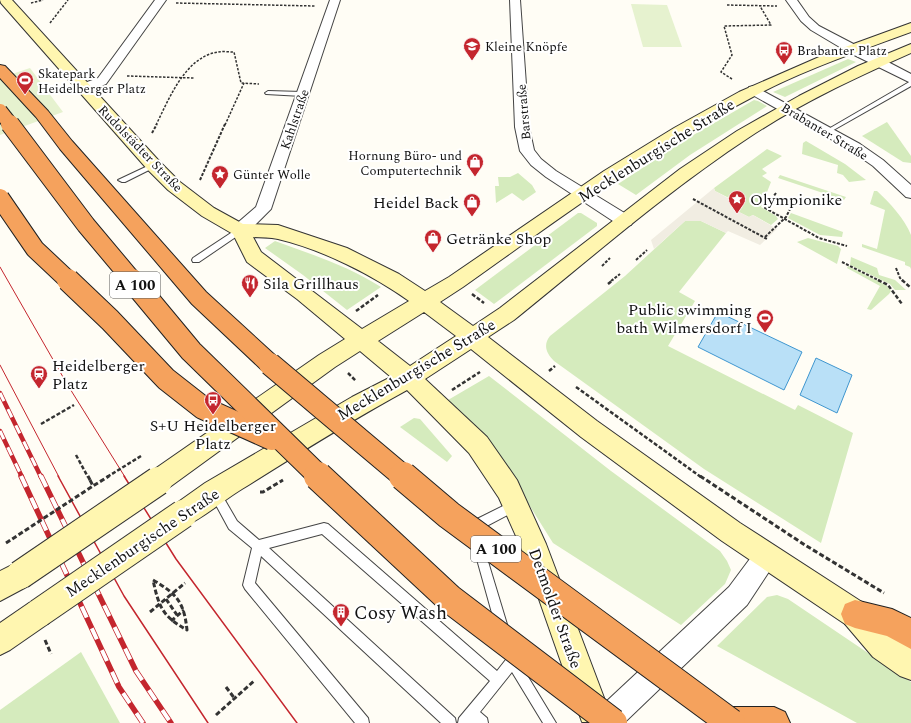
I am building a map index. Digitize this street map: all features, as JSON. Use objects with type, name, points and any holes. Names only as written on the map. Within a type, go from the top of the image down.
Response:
[{"type":"highway","name":"A 100","points":[[0,69],[42,114],[66,145],[199,298],[270,364],[449,515],[732,723]]},
{"type":"highway","name":"A 100","points":[[0,111],[86,225],[191,351],[286,446],[450,598],[613,723]]},
{"type":"highway","points":[[0,198],[35,249],[110,320],[166,379],[203,408],[286,446]]},
{"type":"highway","points":[[855,614],[892,623],[911,634]]},
{"type":"highway","points":[[732,723],[774,723]]},
{"type":"main road","name":"Rudolstädter Straße","points":[[6,0],[154,166],[174,186],[208,212],[240,230],[278,232],[340,253],[392,279],[426,301],[472,337]]},
{"type":"main road","name":"Mecklenburgische Straße","points":[[10,581],[158,481],[327,361],[465,277],[583,194],[680,131],[754,90],[852,49],[911,27]]},
{"type":"main road","name":"Mecklenburgische Straße","points":[[0,640],[42,626],[183,514],[214,492],[360,404],[409,378],[507,314],[714,152],[787,108],[878,62],[911,48]]},
{"type":"main road","points":[[240,230],[254,256],[362,340]]},
{"type":"main road","points":[[472,337],[589,429],[766,556],[855,614],[883,647],[911,665]]},
{"type":"main road","name":"Detmolder Straße","points":[[362,340],[409,378],[478,445],[508,489],[533,544],[598,723]]},
{"type":"street","name":"Kahlstraße","points":[[240,230],[263,209],[335,0]]},
{"type":"street","name":"Barstraße","points":[[515,0],[522,127],[527,151],[536,162],[551,174],[625,221]]},
{"type":"street","points":[[791,0],[804,19],[815,28],[911,79]]},
{"type":"street","points":[[84,88],[102,81],[166,2]]},
{"type":"street","name":"Brabanter Straße","points":[[754,90],[856,147],[878,163],[911,193]]},
{"type":"street","points":[[604,723],[738,596],[766,556]]},
{"type":"lane","points":[[828,131],[911,83]]},
{"type":"lane","points":[[268,93],[302,94]]},
{"type":"lane","points":[[122,180],[154,166]]},
{"type":"lane","points":[[196,260],[240,230]]},
{"type":"lane","points":[[214,492],[233,525],[258,546],[450,723]]},
{"type":"lane","points":[[516,505],[473,527],[512,661],[550,723]]},
{"type":"lane","points":[[258,546],[324,528],[498,680]]},
{"type":"lane","points":[[258,546],[249,585],[363,723]]},
{"type":"lane","points":[[482,723],[468,718],[512,661]]},
{"type":"path","points":[[31,3],[43,0]]},
{"type":"path","points":[[50,23],[68,0]]},
{"type":"path","points":[[166,2],[318,6]]},
{"type":"path","points":[[727,5],[778,6]]},
{"type":"path","points":[[732,79],[721,72],[732,55],[724,26],[771,25],[760,6]]},
{"type":"path","points":[[152,133],[182,78],[202,58],[220,52],[234,52],[241,83],[260,84]]},
{"type":"path","points":[[122,76],[194,78]]},
{"type":"path","points":[[200,180],[244,83]]},
{"type":"path","points":[[776,193],[765,208],[819,238],[847,246]]},
{"type":"path","points":[[693,199],[766,238],[784,219],[795,199]]},
{"type":"path","points":[[636,260],[647,250]]},
{"type":"path","points":[[842,262],[888,285],[902,304]]},
{"type":"path","points":[[896,268],[900,278],[911,288]]},
{"type":"path","points":[[608,284],[620,274]]},
{"type":"path","points":[[470,293],[490,307]]},
{"type":"path","points":[[352,314],[380,294]]},
{"type":"path","points":[[545,364],[558,373]]},
{"type":"path","points":[[345,370],[358,384]]},
{"type":"path","points":[[450,391],[482,371]]},
{"type":"path","points":[[570,383],[626,424],[753,512],[845,571],[886,594]]},
{"type":"path","points":[[41,424],[74,406]]},
{"type":"path","points":[[76,455],[94,486]]},
{"type":"path","points":[[6,543],[141,456]]},
{"type":"path","points":[[153,580],[172,591],[185,609],[187,630],[170,621],[158,603],[153,580]]},
{"type":"path","points":[[150,612],[185,583]]},
{"type":"path","points":[[166,599],[177,615]]},
{"type":"path","points":[[170,621],[185,609]]},
{"type":"path","points":[[42,626],[51,654]]},
{"type":"path","points":[[216,715],[254,681]]},
{"type":"path","points":[[226,687],[234,699]]},
{"type":"green space","points":[[631,4],[667,5],[682,47],[643,47]]},
{"type":"green space","points":[[848,59],[856,62],[785,97],[773,92]]},
{"type":"green space","name":"Skatepark Heidelberger Platz","points":[[30,68],[63,112],[0,135],[0,78]]},
{"type":"green space","points":[[754,100],[767,106],[690,155],[636,195],[618,184],[690,137]]},
{"type":"green space","points":[[887,122],[911,156],[911,163],[903,162],[862,136]]},
{"type":"green space","points":[[806,141],[845,164],[866,180],[849,182],[843,175],[837,173],[838,165],[802,154],[803,143]]},
{"type":"green space","points":[[767,149],[782,156],[762,169],[767,173],[762,176],[771,182],[761,207],[776,216],[778,219],[771,225],[753,215],[749,217],[731,208],[737,202],[715,191],[714,188]]},
{"type":"green space","points":[[518,173],[532,185],[536,192],[523,201],[512,193],[496,203],[495,186],[499,186],[498,177],[510,177]]},
{"type":"green space","points":[[780,175],[846,197],[844,200],[778,178]]},
{"type":"green space","points":[[874,191],[877,191],[901,217],[911,235],[911,269],[905,265],[905,262],[862,247],[862,244],[877,249],[885,210],[870,204]]},
{"type":"green space","points":[[578,213],[581,213],[597,223],[597,226],[494,304],[475,290]]},
{"type":"green space","points":[[791,213],[843,232],[842,237],[820,235],[788,218]]},
{"type":"green space","points":[[685,221],[701,221],[726,233],[679,292],[695,301],[668,346],[795,410],[798,405],[853,433],[821,543],[704,469],[554,361],[547,352],[546,346],[550,336],[625,276]]},
{"type":"green space","points":[[808,238],[838,246],[841,249],[837,264],[797,242]]},
{"type":"green space","points":[[275,241],[356,273],[381,287],[347,310],[303,275],[265,248]]},
{"type":"green space","points":[[851,257],[877,268],[879,275],[895,280],[906,290],[895,290],[890,284],[850,265]]},
{"type":"green space","points":[[848,266],[886,285],[891,291],[871,310],[867,309],[880,286],[847,268]]},
{"type":"green space","points":[[489,376],[611,471],[720,551],[731,570],[725,584],[681,625],[553,543],[511,476],[471,425],[448,400]]},
{"type":"green space","points":[[414,418],[420,419],[452,456],[447,462],[400,427]]},
{"type":"green space","points":[[777,595],[788,599],[911,682],[911,723],[857,723],[717,646],[767,597]]},
{"type":"green space","points":[[81,652],[120,723],[0,723],[0,710]]},
{"type":"shaded area","points":[[714,188],[715,191],[737,203],[731,208],[749,217],[753,215],[777,229],[760,245],[728,231],[726,233],[701,221],[685,221],[654,249],[651,240]]},
{"type":"water","points":[[718,312],[802,352],[784,390],[698,347]]},
{"type":"water","points":[[816,358],[852,375],[837,413],[800,395]]},
{"type":"tram line","points":[[0,267],[67,384],[125,477]]},
{"type":"tram line","points":[[0,365],[59,477]]},
{"type":"tram line","points":[[58,476],[124,596],[208,723]]},
{"type":"tram line","points":[[124,476],[176,559],[297,723]]},
{"type":"railway","points":[[0,393],[41,477]]},
{"type":"railway","points":[[0,431],[22,477]]},
{"type":"railway","points":[[21,476],[119,687],[143,723]]},
{"type":"railway","points":[[41,476],[136,671],[171,723]]},
{"type":"place","name":"Kleine Knöpfe","points":[[472,61]]},
{"type":"place","name":"Brabanter Platz","points":[[784,65]]},
{"type":"place","name":"Skatepark Heidelberger Platz","points":[[25,95]]},
{"type":"place","name":"Hornung Büro- und Computertechnik","points":[[475,177]]},
{"type":"place","name":"Günter Wolle","points":[[220,189]]},
{"type":"place","name":"Olympionike","points":[[737,214]]},
{"type":"place","name":"Heidel Back","points":[[472,217]]},
{"type":"place","name":"Getränke Shop","points":[[433,253]]},
{"type":"place","name":"Sila Grillhaus","points":[[250,298]]},
{"type":"place","name":"Public swimming bath Wilmersdorf I","points":[[765,333]]},
{"type":"place","name":"Heidelberger Platz","points":[[39,389]]},
{"type":"place","name":"S+U Heidelberger Platz","points":[[213,415]]},
{"type":"place","name":"Cosy Wash","points":[[341,627]]}]
